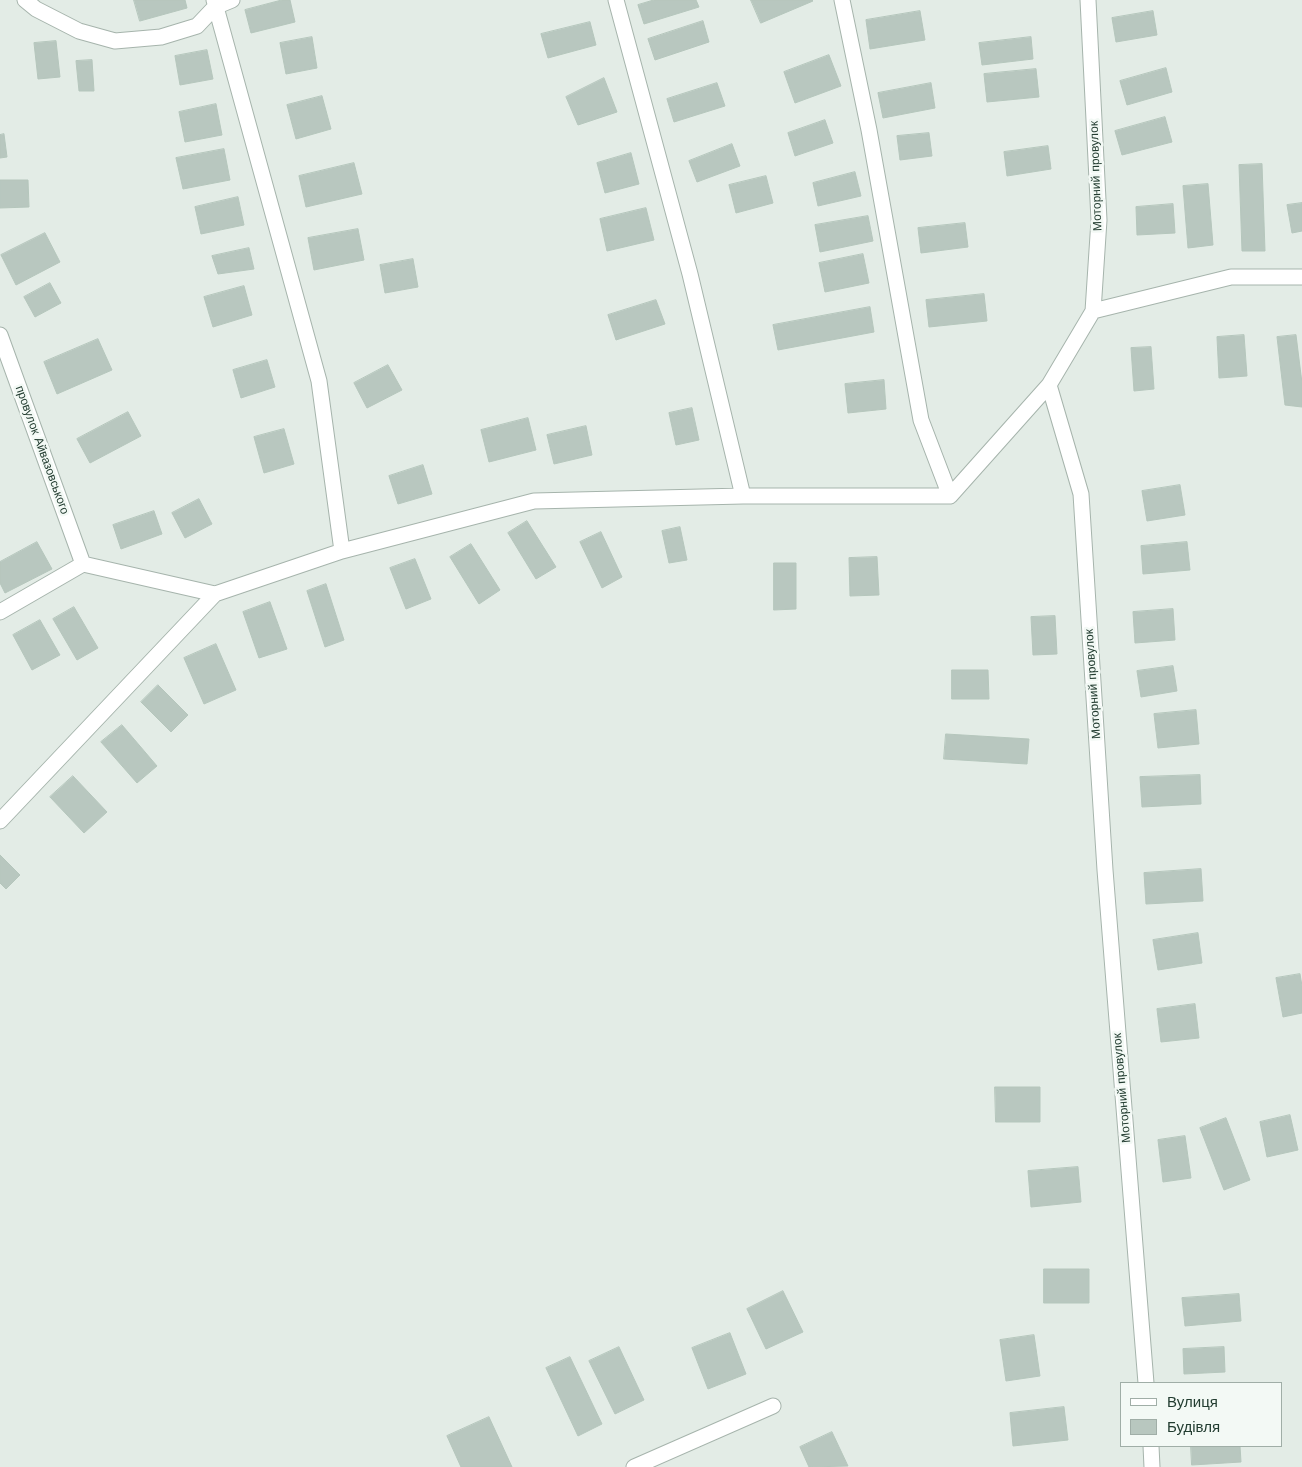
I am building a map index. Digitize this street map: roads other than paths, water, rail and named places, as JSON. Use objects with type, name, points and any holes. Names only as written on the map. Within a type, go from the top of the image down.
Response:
[{"type":"street","points":[[25,0],[36,9],[79,31],[115,41],[161,37],[197,26],[215,3],[232,0]]},
{"type":"street","points":[[616,0],[690,274],[743,496]]},
{"type":"street","points":[[842,0],[869,130],[921,420],[950,496]]},
{"type":"street","name":"Моторний провулок","points":[[1088,0],[1099,220],[1093,311],[1049,385],[1081,494],[1105,870],[1146,1382]]},
{"type":"street","points":[[215,3],[319,380],[342,551]]},
{"type":"street","points":[[1093,311],[1231,277],[1302,277]]},
{"type":"street","name":"провулок Айвазовського","points":[[0,335],[83,564]]},
{"type":"street","points":[[0,821],[215,594],[342,551],[534,501],[743,496],[950,496],[1049,385]]},
{"type":"street","points":[[0,612],[83,564],[215,594]]},
{"type":"street","points":[[634,1467],[773,1406]]},
{"type":"street","points":[[1151,1447],[1152,1467]]}]
